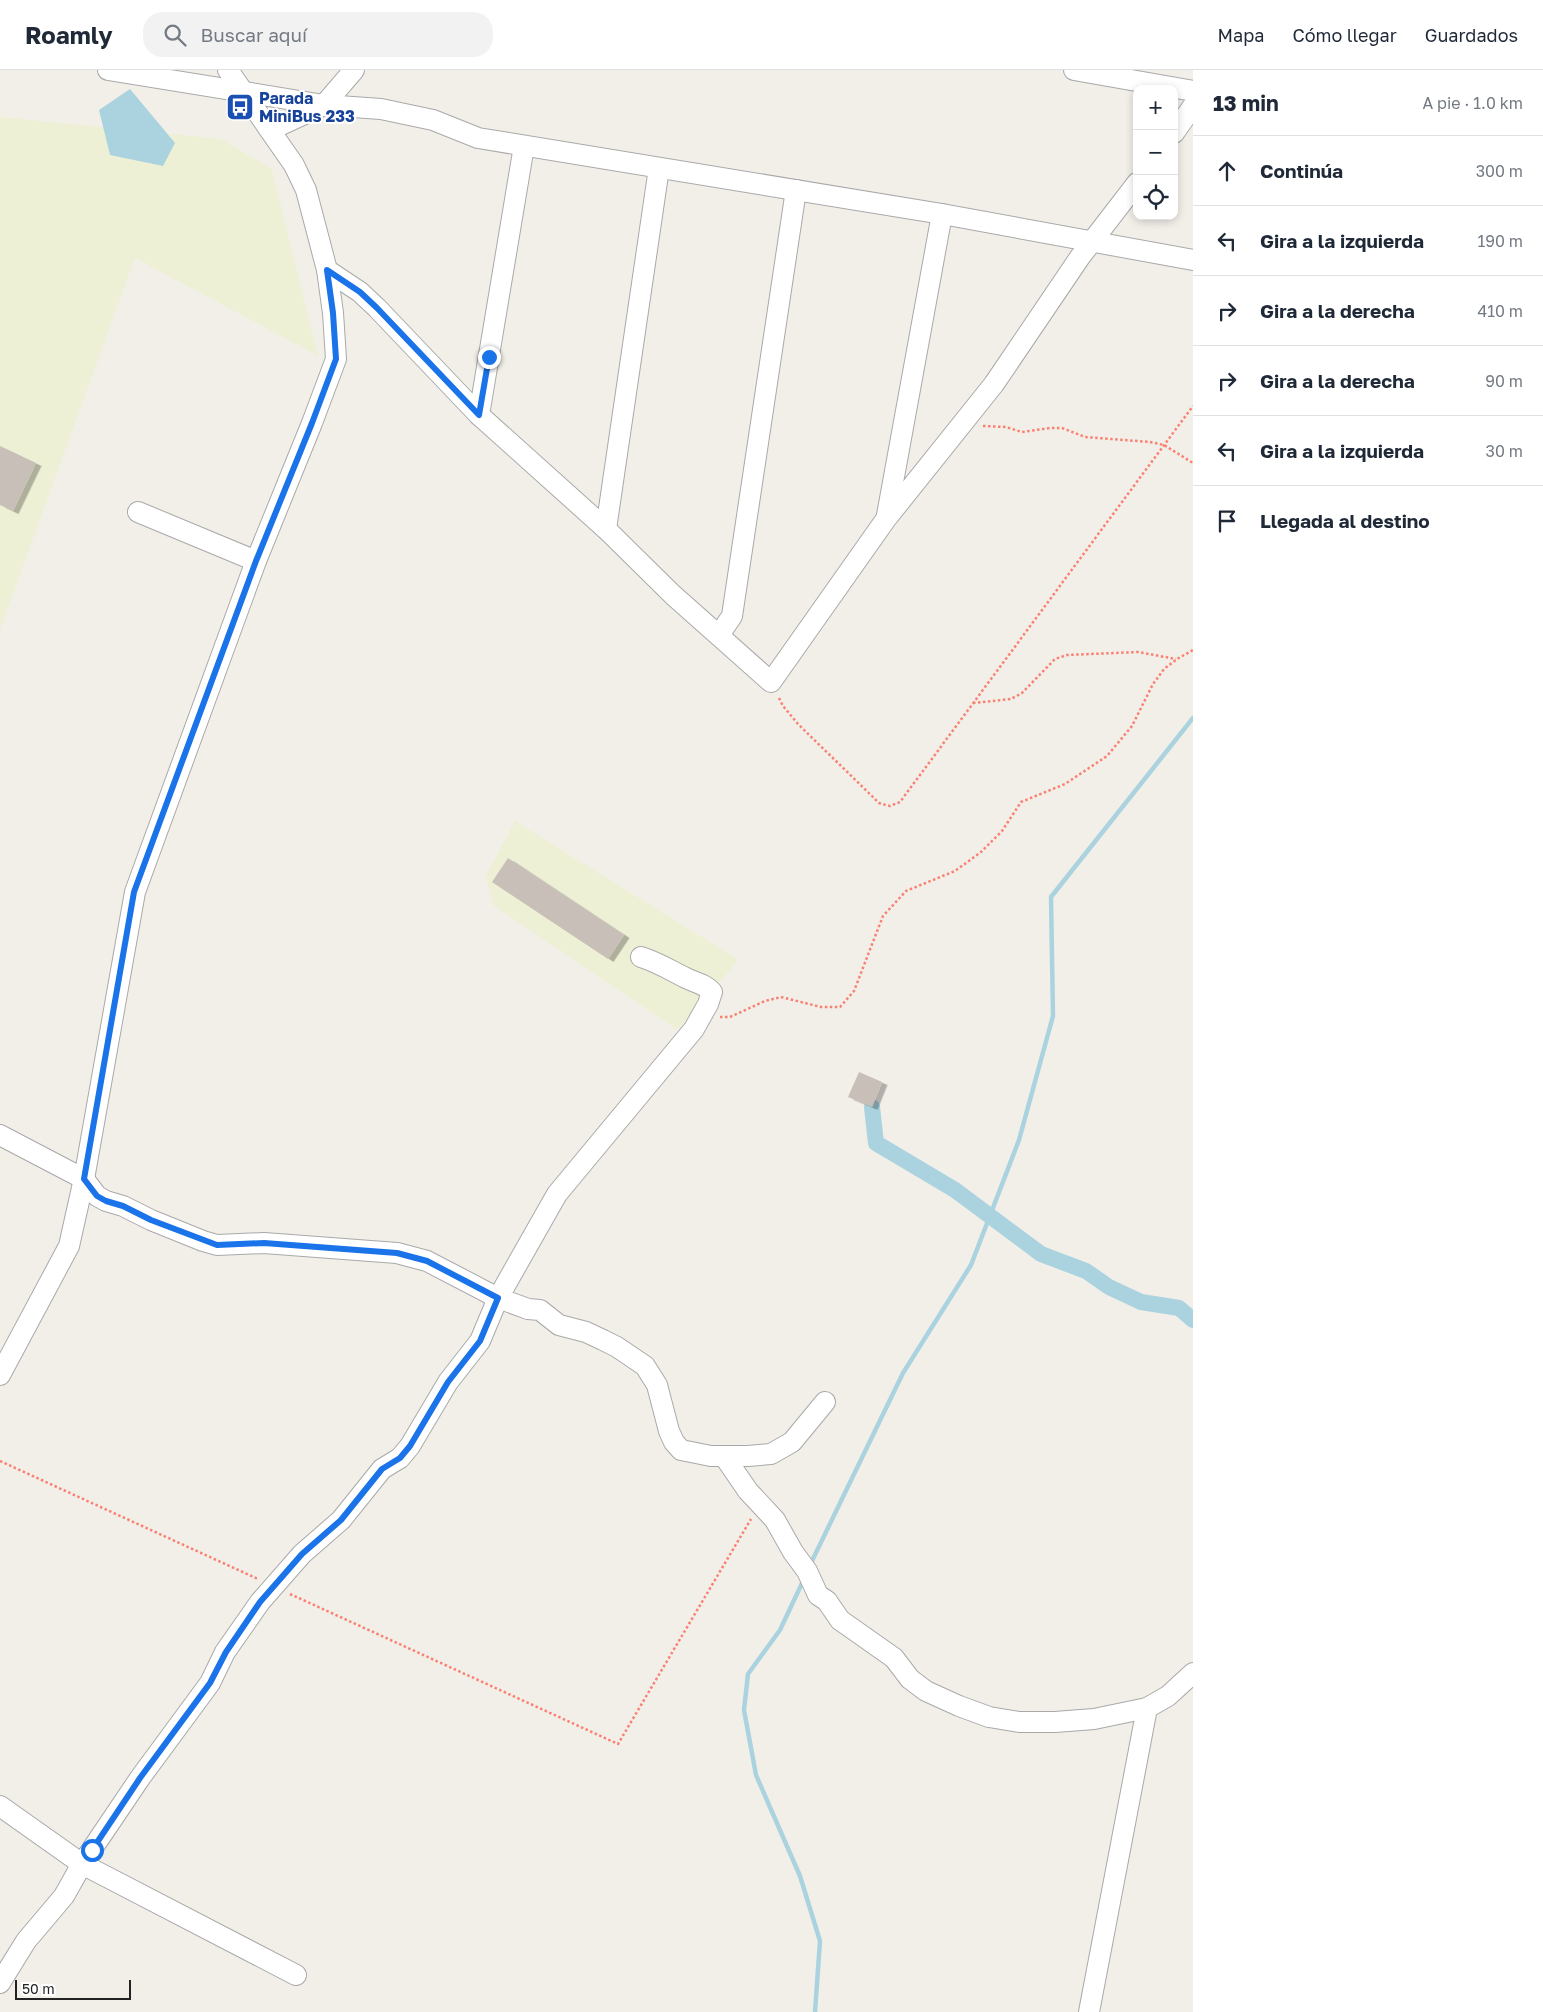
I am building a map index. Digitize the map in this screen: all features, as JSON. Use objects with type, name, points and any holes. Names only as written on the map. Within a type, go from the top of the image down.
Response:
[{"type":"street","points":[[108,70],[324,105],[381,109],[433,120],[478,138],[942,214],[1193,260]]},
{"type":"street","points":[[176,70],[192,84]]},
{"type":"street","points":[[0,1375],[68,1246],[84,1179],[134,892],[256,561],[336,359],[333,313],[327,270],[306,190],[294,165],[228,70]]},
{"type":"street","points":[[270,130],[324,105],[354,70]]},
{"type":"street","points":[[1074,70],[1193,91]]},
{"type":"street","points":[[1177,130],[1193,106]]},
{"type":"street","points":[[479,415],[524,146]]},
{"type":"street","points":[[606,529],[660,168]]},
{"type":"street","points":[[327,270],[360,292],[479,415],[606,529],[672,595],[771,682],[886,519],[994,384],[1092,242],[1133,188]]},
{"type":"street","points":[[719,635],[732,616],[796,190]]},
{"type":"street","points":[[886,519],[942,214]]},
{"type":"street","points":[[138,512],[256,561]]},
{"type":"street","points":[[0,1983],[26,1941],[64,1896],[82,1864],[140,1778],[210,1683],[243,1624],[302,1554],[341,1520],[382,1469],[400,1458],[410,1446],[448,1382],[480,1341],[498,1298],[557,1194],[694,1029],[708,1004],[712,992],[705,985],[641,957]]},
{"type":"street","points":[[0,1135],[84,1179],[97,1196],[106,1201],[123,1206],[151,1220],[210,1243],[217,1245],[264,1243],[397,1253],[427,1261],[498,1298],[528,1309],[540,1310],[559,1325],[586,1332],[617,1347],[645,1366],[657,1385],[669,1431],[674,1442],[681,1450],[711,1456],[771,1454],[792,1442],[825,1402]]},
{"type":"street","points":[[724,1456],[739,1480],[775,1520],[793,1552],[808,1571],[818,1595],[827,1601],[840,1620],[894,1658],[910,1679],[926,1691],[989,1717],[1019,1722],[1055,1722],[1094,1718],[1147,1708],[1168,1696],[1193,1673]]},
{"type":"street","points":[[1089,2012],[1147,1708]]},
{"type":"street","points":[[0,1806],[82,1864],[296,1975]]},
{"type":"path","points":[[771,682],[783,706],[798,724],[879,803],[884,806],[890,806],[900,802],[1193,406]]},
{"type":"path","points":[[962,424],[1006,427],[1022,432],[1062,428],[1085,437],[1150,442],[1164,446],[1193,463]]},
{"type":"path","points":[[701,1017],[730,1017],[766,1001],[781,997],[821,1007],[840,1007],[854,991],[883,916],[906,891],[955,871],[981,852],[995,838],[1021,802],[1066,784],[1106,756],[1132,726],[1153,684],[1164,669],[1193,650]]},
{"type":"path","points":[[973,703],[1011,699],[1022,693],[1055,659],[1068,655],[1138,652],[1177,659]]},
{"type":"path","points":[[0,1461],[618,1744],[760,1504]]},
{"type":"green space","points":[[0,117],[221,139],[272,169],[318,356],[135,258],[0,630]]},
{"type":"green space","points":[[515,821],[739,960],[677,1030],[493,905],[486,876]]},
{"type":"water","points":[[130,89],[175,143],[163,166],[110,155],[99,110]]},
{"type":"building","points":[[0,446],[36,463],[13,511],[0,505]]},
{"type":"building","points":[[508,858],[624,935],[608,959],[492,882]]},
{"type":"building","points":[[859,1072],[882,1082],[872,1107],[848,1097]]},
{"type":"waterway","points":[[810,1565],[903,1373],[971,1265],[1019,1140],[1053,1016],[1051,897],[1193,718]]},
{"type":"waterway","points":[[872,1107],[876,1143],[955,1190],[1041,1254],[1086,1271],[1109,1287],[1141,1302],[1179,1308],[1193,1320]]},
{"type":"waterway","points":[[804,1579],[780,1630],[748,1674],[744,1710],[756,1775],[800,1876],[820,1941],[815,2012]]},
{"type":"place","name":"Parada MiniBus 233","points":[[240,107]]},
{"type":"route","points":[[92,1850],[140,1778],[210,1683],[243,1624],[260,1602],[292,1568],[302,1554],[341,1520],[382,1469],[400,1458],[410,1446],[448,1382],[480,1341],[498,1298],[427,1261],[397,1253],[264,1243],[217,1245],[203,1241],[151,1220],[123,1206],[106,1201],[97,1196],[84,1179],[134,892],[256,561],[336,359],[333,313],[327,270],[360,292],[377,308],[479,415],[489,357]]}]
